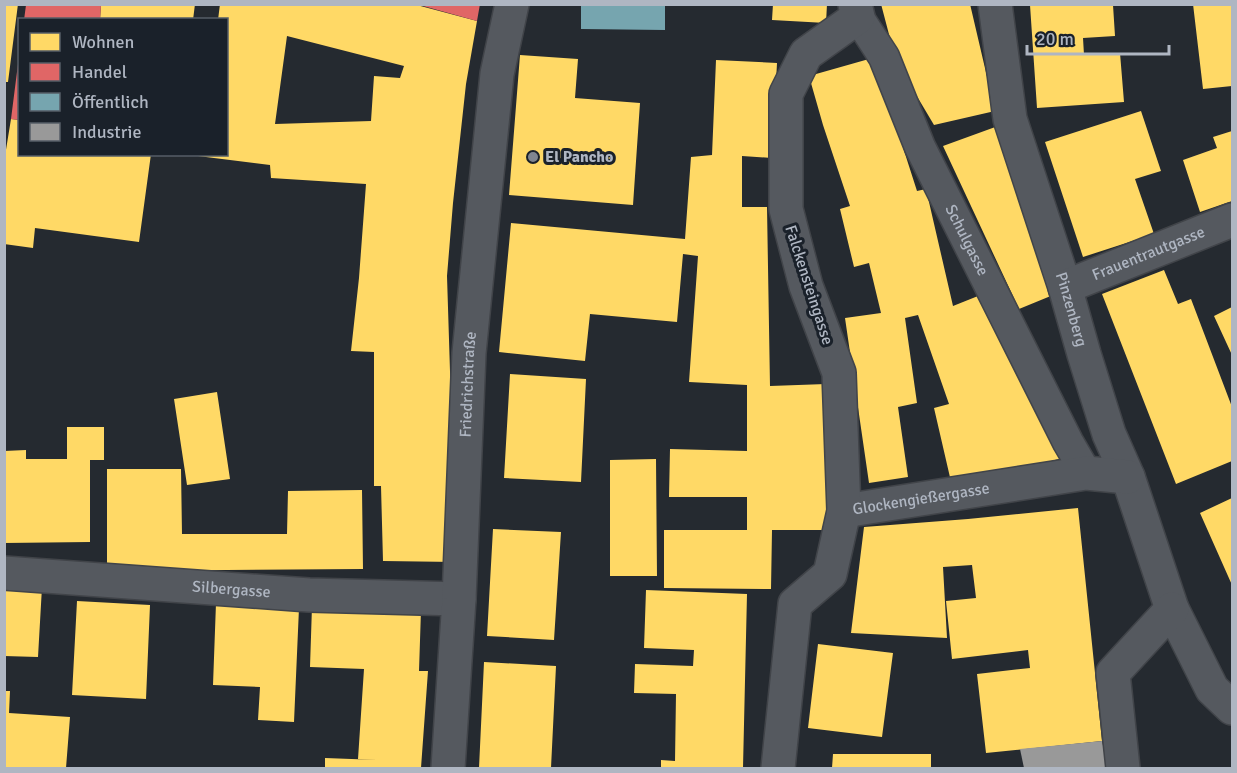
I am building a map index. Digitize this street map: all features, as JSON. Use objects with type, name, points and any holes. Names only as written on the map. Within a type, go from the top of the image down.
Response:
[{"type":"street","name":"Friedrichstraße","points":[[448,768],[459,599],[469,353],[497,74],[512,4]]},
{"type":"street","name":"Pinzenberg","points":[[995,4],[1010,119],[1065,287],[1109,434],[1128,477],[1172,609],[1212,689],[1233,708]]},
{"type":"street","name":"Schulgasse","points":[[856,11],[884,57],[920,147],[1068,442],[1086,473]]},
{"type":"street","name":"Falckensteingasse","points":[[844,511],[838,373],[806,286],[786,209],[786,94],[806,54],[856,11]]},
{"type":"street","name":"Frauentrautgasse","points":[[1065,287],[1233,220]]},
{"type":"street","name":"Glockengießergasse","points":[[778,768],[795,604],[830,574],[844,511],[1086,473],[1128,477]]},
{"type":"street","name":"Silbergasse","points":[[4,573],[309,595],[459,599]]},
{"type":"street","points":[[1123,768],[1113,673],[1172,609]]},
{"type":"building: Wohnen","points":[[4,4],[18,4],[8,82],[4,82]]},
{"type":"building: Wohnen","points":[[101,4],[195,4],[193,18],[100,18]]},
{"type":"building: Wohnen","points":[[220,4],[413,4],[477,21],[466,84],[447,276],[456,562],[383,561],[381,486],[374,486],[374,352],[351,351],[366,184],[271,178],[270,165],[198,156],[228,156],[228,18],[218,18]],"holes":[[[287,36],[404,66],[400,78],[374,76],[371,121],[275,124]]]},
{"type":"building: Wohnen","points":[[773,4],[827,4],[826,23],[772,20]]},
{"type":"building: Wohnen","points":[[881,4],[970,4],[995,111],[934,125],[896,61]]},
{"type":"building: Wohnen","points":[[1193,4],[1232,4],[1232,86],[1203,89]]},
{"type":"building: Wohnen","points":[[1030,5],[1113,5],[1115,36],[1083,38],[1084,55],[1120,53],[1124,102],[1037,108]]},
{"type":"building: Wohnen","points":[[520,55],[578,59],[575,98],[640,103],[633,205],[509,195]]},
{"type":"building: Wohnen","points":[[876,57],[917,191],[926,189],[953,306],[978,296],[1067,457],[952,486],[934,408],[949,404],[918,315],[905,318],[917,403],[898,407],[908,477],[869,483],[845,318],[881,313],[869,263],[854,267],[840,209],[850,206],[809,76]]},
{"type":"building: Wohnen","points":[[716,60],[777,63],[772,158],[742,156],[742,207],[767,207],[770,386],[826,384],[826,530],[772,530],[771,589],[664,588],[664,530],[747,530],[747,497],[669,497],[670,449],[747,451],[747,385],[689,382],[698,256],[683,254],[677,322],[590,314],[585,361],[499,352],[511,223],[685,239],[691,157],[712,155]]},
{"type":"building: Wohnen","points":[[1141,111],[1161,171],[1135,179],[1154,234],[1083,257],[1045,142]]},
{"type":"building: Wohnen","points":[[11,119],[18,120],[18,156],[151,156],[139,242],[35,228],[33,248],[4,244],[4,162]]},
{"type":"building: Wohnen","points":[[998,126],[1058,293],[1019,309],[943,146]]},
{"type":"building: Wohnen","points":[[1232,131],[1232,201],[1200,212],[1183,160],[1217,148],[1213,137]]},
{"type":"building: Wohnen","points":[[1164,270],[1178,304],[1191,299],[1232,407],[1232,461],[1176,484],[1102,294]]},
{"type":"building: Wohnen","points":[[1232,307],[1232,355],[1214,316]]},
{"type":"building: Wohnen","points":[[510,374],[586,379],[581,482],[504,478]]},
{"type":"building: Wohnen","points":[[217,392],[230,479],[187,485],[174,399]]},
{"type":"building: Wohnen","points":[[67,427],[104,427],[104,460],[90,460],[90,542],[4,543],[4,451],[26,450],[26,459],[67,459]]},
{"type":"building: Wohnen","points":[[656,459],[657,576],[610,576],[610,460]]},
{"type":"building: Wohnen","points":[[107,469],[181,469],[182,534],[287,534],[288,491],[362,490],[363,569],[107,571]]},
{"type":"building: Wohnen","points":[[1232,498],[1232,585],[1200,513]]},
{"type":"building: Wohnen","points":[[1078,508],[1102,741],[986,753],[977,674],[1030,668],[1028,650],[952,659],[946,601],[976,598],[972,565],[943,567],[947,638],[851,633],[864,527]]},
{"type":"building: Wohnen","points":[[493,529],[561,532],[554,640],[487,636]]},
{"type":"building: Wohnen","points":[[4,585],[42,587],[38,657],[4,656]]},
{"type":"building: Wohnen","points":[[646,590],[747,594],[743,768],[661,768],[661,760],[675,761],[676,694],[634,693],[635,664],[693,666],[694,650],[644,648]]},
{"type":"building: Wohnen","points":[[77,601],[150,605],[146,699],[72,695]]},
{"type":"building: Wohnen","points":[[216,603],[299,608],[294,722],[258,720],[260,687],[213,685]]},
{"type":"building: Wohnen","points":[[312,606],[421,610],[419,671],[428,671],[421,768],[325,768],[325,758],[378,760],[358,759],[364,669],[310,667]]},
{"type":"building: Wohnen","points":[[818,644],[893,653],[882,737],[808,728]]},
{"type":"building: Wohnen","points":[[484,662],[556,666],[551,768],[479,768]]},
{"type":"building: Wohnen","points":[[4,691],[10,691],[9,713],[70,717],[66,768],[4,768]]},
{"type":"building: Wohnen","points":[[833,754],[931,754],[931,768],[832,768]]},
{"type":"building: Handel","points":[[416,4],[480,4],[477,21]]},
{"type":"building: Handel","points":[[26,5],[101,5],[100,18],[24,18]]},
{"type":"building: Handel","points":[[18,64],[18,120],[11,119]]},
{"type":"building: Öffentlich","points":[[581,4],[665,4],[665,30],[581,29]]},
{"type":"building: Industrie","points":[[1102,741],[1108,768],[1024,768],[1020,749]]},
{"type":"place","name":"El Pancho","points":[[533,157]]}]
